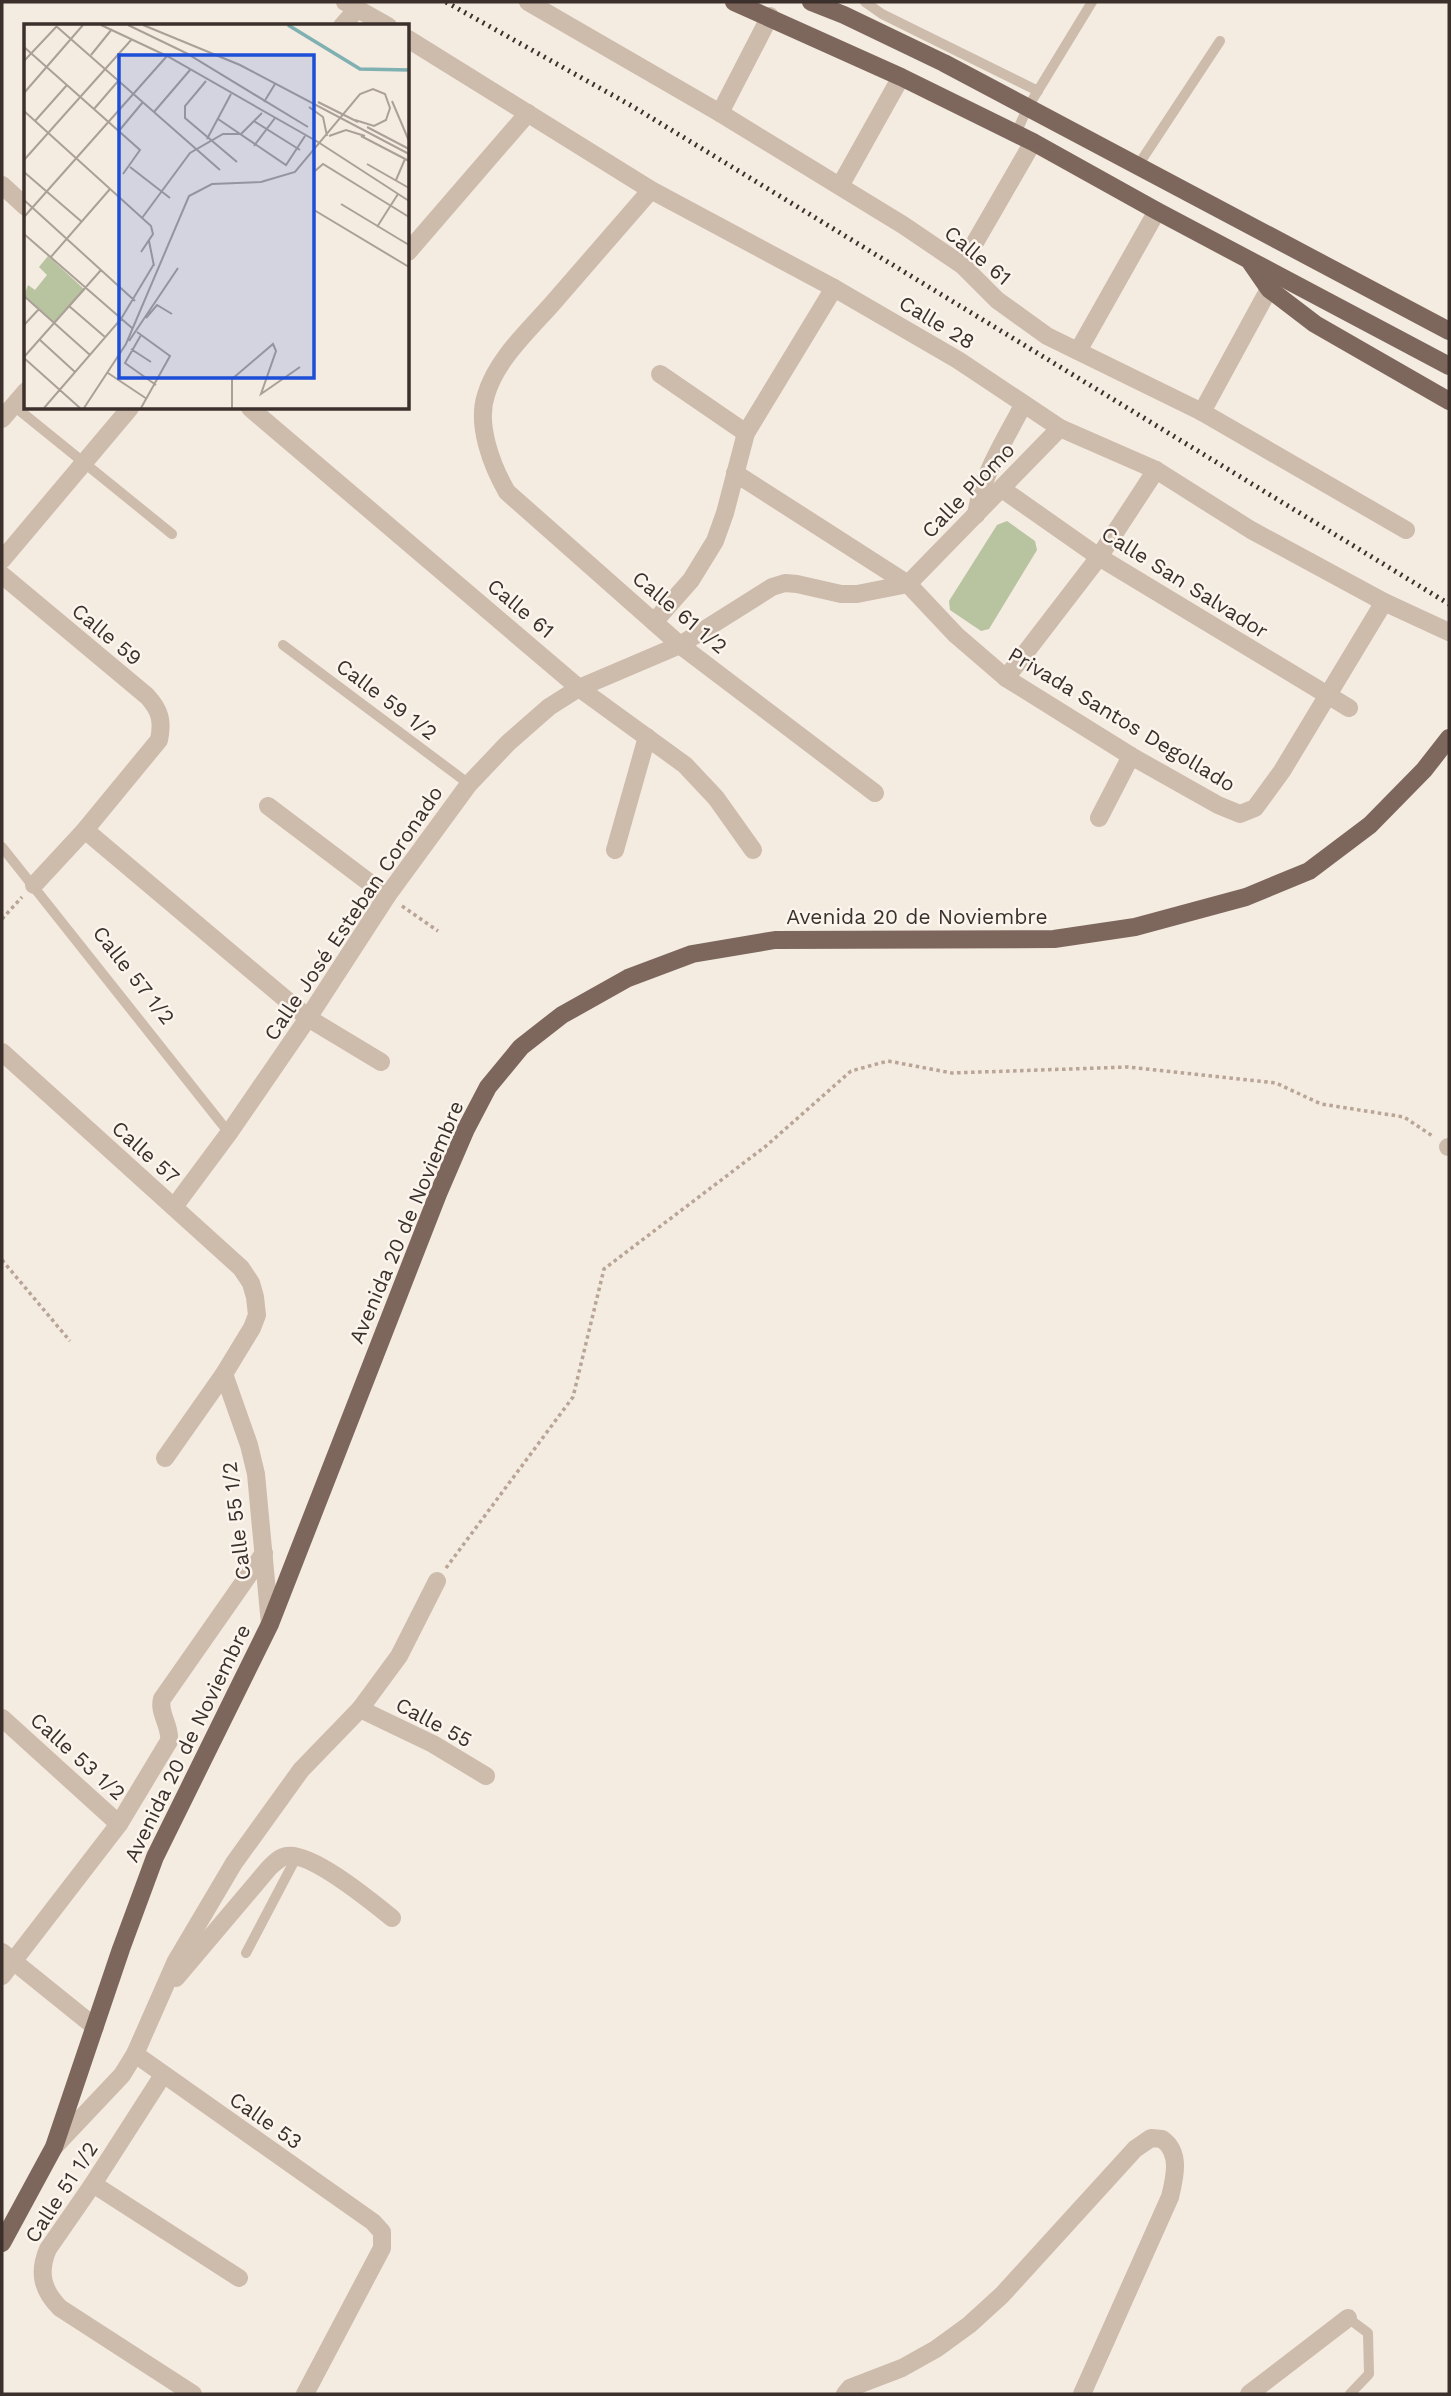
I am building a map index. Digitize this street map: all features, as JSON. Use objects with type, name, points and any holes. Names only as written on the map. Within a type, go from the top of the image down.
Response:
[{"type":"main road","points":[[734,2],[770,16],[1016,133],[1449,366]]},
{"type":"main road","points":[[811,2],[931,57],[1028,107],[1449,331]]},
{"type":"main road","points":[[1249,260],[1269,289],[1315,324],[1449,401]]},
{"type":"main road","name":"Avenida 20 de Noviembre","points":[[2,2243],[54,2147],[155,1857],[270,1624],[466,1129],[488,1087],[522,1047],[562,1015],[628,978],[692,954],[775,940],[1054,939],[1135,927],[1246,897],[1309,871],[1370,825],[1424,770],[1449,738]]},
{"type":"street","name":"Calle 61","points":[[528,2],[840,186],[962,265],[985,289],[1047,336],[1202,412],[1406,530]]},
{"type":"street","points":[[343,24],[352,5],[385,24]]},
{"type":"street","points":[[720,113],[770,16]]},
{"type":"street","name":"Calle 28","points":[[410,40],[651,190],[834,288],[958,360],[1060,428],[1156,470],[1251,530],[1384,602],[1449,632]]},
{"type":"street","points":[[840,186],[901,77]]},
{"type":"street","points":[[410,250],[528,113]]},
{"type":"street","points":[[962,265],[1033,142]]},
{"type":"street","points":[[2,185],[24,205]]},
{"type":"street","name":"Calle 61 1/2","points":[[651,190],[526,334],[493,378],[484,403],[486,441],[492,464],[507,492],[680,645],[875,793]]},
{"type":"street","points":[[1078,351],[1157,211]]},
{"type":"street","points":[[654,622],[691,580],[715,541],[746,433],[834,288]]},
{"type":"street","points":[[1202,412],[1269,289]]},
{"type":"street","points":[[660,374],[746,433]]},
{"type":"street","points":[[8,412],[24,393]]},
{"type":"street","points":[[976,515],[979,492],[991,462],[1023,405]]},
{"type":"street","points":[[2,560],[82,461],[128,410]]},
{"type":"street","name":"Calle 61","points":[[262,411],[579,688],[685,765],[701,780],[753,849]]},
{"type":"street","name":"Calle Plomo","points":[[908,584],[1060,428]]},
{"type":"street","points":[[1006,678],[1099,557],[1156,470]]},
{"type":"street","name":"Privada Santos Degollado","points":[[735,473],[908,584],[956,635],[1006,678],[1131,756],[1233,813],[1244,814],[1255,808],[1282,771],[1327,696]]},
{"type":"street","name":"Calle San Salvador","points":[[1002,489],[1099,557],[1349,708]]},
{"type":"street","name":"Calle 59","points":[[2,575],[147,696],[159,712],[159,740],[85,830]]},
{"type":"street","name":"Calle José Esteban Coronado","points":[[174,1208],[308,1018],[387,896],[469,784],[527,724],[579,688],[680,645],[772,587],[785,583],[841,594],[857,594],[908,584]]},
{"type":"street","points":[[1327,696],[1384,602]]},
{"type":"street","points":[[615,850],[647,737]]},
{"type":"street","points":[[1099,818],[1131,756]]},
{"type":"street","points":[[268,806],[387,896]]},
{"type":"street","points":[[34,885],[85,830],[308,1018],[381,1062]]},
{"type":"street","name":"Calle 57","points":[[2,1052],[241,1268],[254,1290],[257,1315],[224,1374]]},
{"type":"street","points":[[165,1458],[224,1374]]},
{"type":"street","name":"Calle 55 1/2","points":[[224,1374],[249,1445],[256,1474],[270,1624]]},
{"type":"street","points":[[95,2027],[6,1963],[119,1824],[169,1741],[170,1734],[160,1702],[264,1553]]},
{"type":"street","points":[[54,2147],[111,2088],[135,2054],[195,1926],[234,1863],[301,1770],[360,1709],[399,1656],[437,1581]]},
{"type":"street","name":"Calle 55","points":[[360,1709],[433,1744],[486,1776]]},
{"type":"street","name":"Calle 53 1/2","points":[[2,1718],[119,1824]]},
{"type":"street","points":[[160,1997],[269,1868],[282,1858],[298,1856],[336,1876],[392,1918]]},
{"type":"street","name":"Calle 53","points":[[135,2054],[373,2222],[382,2232],[382,2248],[305,2394]]},
{"type":"street","name":"Calle 51 1/2","points":[[163,2075],[93,2185],[48,2249],[43,2261],[44,2287],[60,2308],[193,2394]]},
{"type":"street","points":[[845,2394],[850,2388],[902,2368],[936,2350],[969,2325],[1002,2295],[1135,2149],[1151,2138],[1162,2138],[1174,2157],[1170,2197],[1082,2394]]},
{"type":"street","points":[[93,2185],[239,2278]]},
{"type":"street","points":[[1249,2394],[1348,2318]]},
{"type":"lane","points":[[864,2],[1038,90]]},
{"type":"lane","points":[[1016,133],[1028,107],[1092,2]]},
{"type":"lane","points":[[1137,167],[1220,41]]},
{"type":"lane","points":[[8,412],[82,461],[172,534]]},
{"type":"lane","name":"Calle 59 1/2","points":[[283,645],[469,784]]},
{"type":"lane","name":"Calle 57 1/2","points":[[2,847],[229,1133]]},
{"type":"lane","points":[[246,1952],[298,1856]]},
{"type":"lane","points":[[1348,2318],[1368,2333],[1369,2374],[1350,2394]]},
{"type":"path","points":[[2,919],[34,885]]},
{"type":"path","points":[[387,896],[438,931]]},
{"type":"path","points":[[437,1581],[573,1397],[604,1269],[766,1146],[851,1071],[888,1061],[952,1073],[1128,1066],[1276,1083],[1321,1104],[1405,1117],[1449,1147]]},
{"type":"path","points":[[2,1260],[70,1341]]},
{"type":"green space","points":[[1007,521],[1035,541],[1037,550],[989,629],[981,631],[950,610],[949,601],[997,525]]},
{"type":"railway","points":[[446,2],[632,106],[1449,604]]}]
